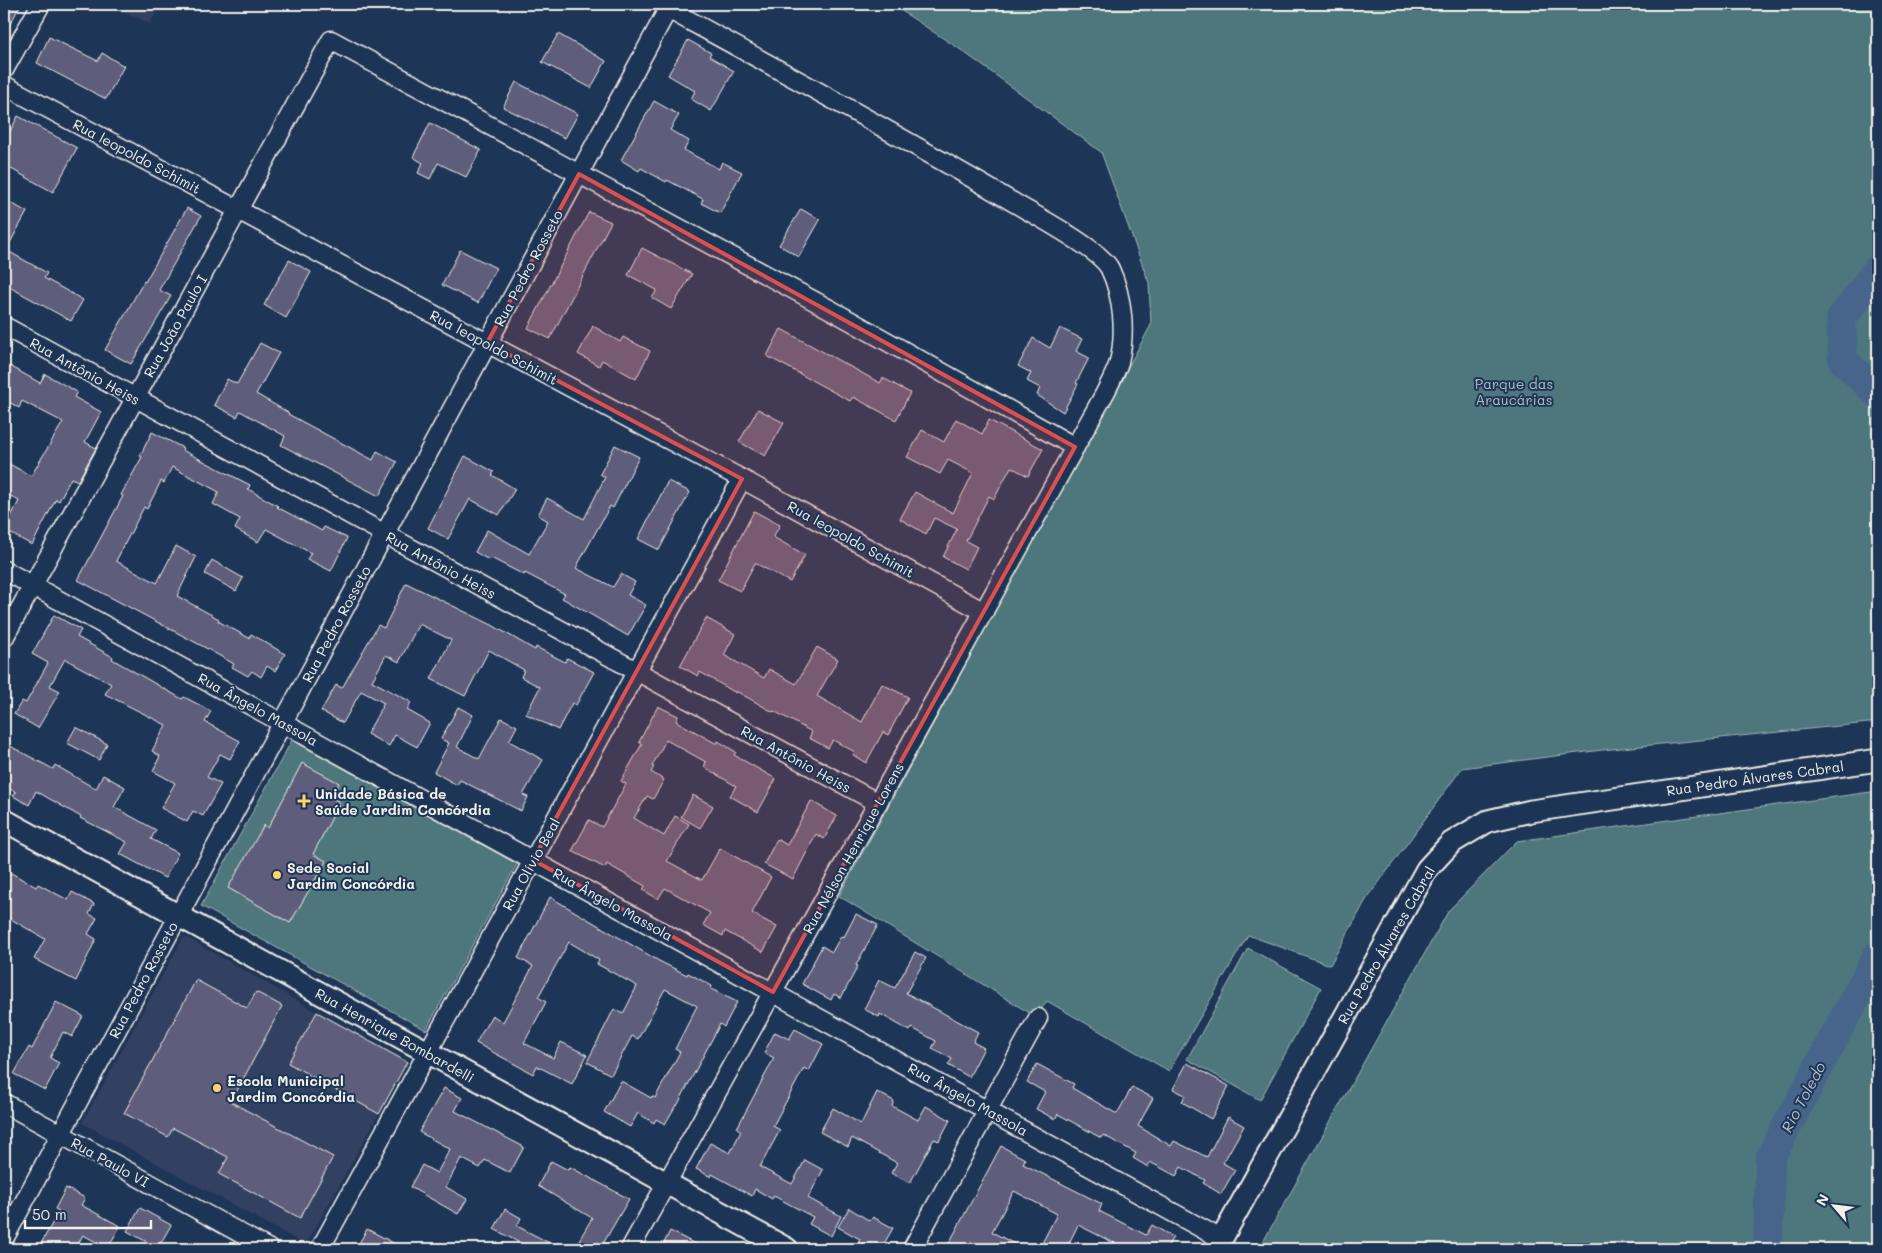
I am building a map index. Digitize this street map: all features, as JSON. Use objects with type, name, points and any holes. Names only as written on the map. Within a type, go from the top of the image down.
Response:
[{"type":"street","points":[[4,70],[41,4]]},
{"type":"street","name":"Rua Pedro Rosseto","points":[[4,1239],[668,9]]},
{"type":"street","name":"Rua Nélson Henrique Lorens","points":[[630,1249],[1105,393],[1120,357],[1123,320],[1119,297],[1110,268],[1085,245],[923,149],[668,9]]},
{"type":"street","name":"Rua João Paulo I","points":[[4,638],[331,40],[579,174]]},
{"type":"street","name":"Rua leopoldo Schimit","points":[[4,85],[742,479],[984,612]]},
{"type":"street","points":[[579,174],[834,311],[1075,446]]},
{"type":"street","name":"Rua Antônio Heiss","points":[[4,326],[878,803]]},
{"type":"street","name":"Rua Olívio Beal","points":[[320,1249],[742,479]]},
{"type":"street","name":"Rua Ângelo Massola","points":[[4,570],[987,1110],[1218,1244]]},
{"type":"street","name":"Rua Pedro Álvares Cabral","points":[[1218,1244],[1427,869],[1451,843],[1488,821],[1531,811],[1878,760]]},
{"type":"street","name":"Rua Henrique Bombardelli","points":[[4,820],[787,1249]]},
{"type":"street","points":[[912,1249],[1038,1018]]},
{"type":"street","name":"Rua Paulo VI","points":[[4,1103],[269,1249]]},
{"type":"highlighted area","points":[[579,174],[1075,447],[773,992],[533,860],[742,479],[487,343]]},
{"type":"shaded area","points":[[110,4],[161,4],[150,24]]},
{"type":"shaded area","name":"Escola Municipal Jardim Concórdia","points":[[184,936],[317,1012],[289,1063],[379,1114],[306,1245],[82,1123]]},
{"type":"green space","name":"Parque das Araucárias","points":[[891,4],[1878,4],[1878,722],[1602,750],[1462,768],[1366,900],[1330,965],[1248,935],[1169,1071],[1047,1001],[1036,1017],[839,896],[1151,325],[1149,283],[1101,152],[961,50]]},
{"type":"green space","points":[[292,740],[517,864],[426,1030],[201,906]]},
{"type":"green space","points":[[1878,791],[1878,1249],[1259,1249],[1449,910],[1517,841]]},
{"type":"green space","points":[[1248,948],[1321,988],[1260,1100],[1187,1059]]},
{"type":"building","points":[[4,4],[21,4],[4,35]]},
{"type":"building","points":[[558,34],[606,61],[591,88],[542,62]]},
{"type":"building","points":[[49,37],[98,61],[102,53],[124,66],[106,99],[37,63]]},
{"type":"building","points":[[688,40],[711,53],[709,56],[734,71],[711,111],[691,99],[695,91],[668,75]]},
{"type":"building","points":[[516,82],[578,114],[565,138],[503,107]]},
{"type":"building","points":[[654,101],[679,115],[670,130],[689,141],[684,150],[719,169],[722,162],[742,172],[720,213],[701,203],[703,199],[641,168],[639,171],[621,160]]},
{"type":"building","points":[[18,116],[77,148],[53,192],[4,165],[4,143]]},
{"type":"building","points":[[430,123],[481,150],[466,177],[438,163],[430,179],[418,173],[423,163],[413,157]]},
{"type":"building","points":[[4,199],[27,212],[6,250],[47,273],[44,278],[83,300],[71,321],[4,284]]},
{"type":"building","points":[[187,208],[201,216],[159,290],[171,296],[131,364],[105,350]]},
{"type":"building","points":[[801,209],[820,220],[799,257],[779,245]]},
{"type":"building","points":[[589,212],[611,222],[550,339],[528,328]]},
{"type":"building","points":[[642,248],[692,274],[671,309],[652,298],[657,290],[628,275]]},
{"type":"building","points":[[460,250],[496,268],[478,303],[442,285]]},
{"type":"building","points":[[289,260],[311,272],[286,318],[264,305]]},
{"type":"building","points":[[593,326],[620,342],[623,337],[650,351],[636,379],[602,360],[599,366],[578,354]]},
{"type":"building","points":[[1060,328],[1082,339],[1076,351],[1089,358],[1063,412],[1037,395],[1040,388],[1027,381],[1031,373],[1018,366],[1033,338],[1050,348]]},
{"type":"building","points":[[781,329],[880,383],[883,378],[910,393],[896,420],[853,397],[850,401],[767,356]]},
{"type":"building","points":[[260,343],[279,353],[256,394],[288,414],[373,460],[377,451],[397,462],[379,496],[281,445],[285,436],[240,411],[237,417],[214,405],[227,379],[237,384]]},
{"type":"building","points":[[10,366],[40,383],[45,374],[77,392],[74,397],[101,412],[85,442],[96,448],[78,481],[71,478],[59,501],[56,499],[32,545],[4,530],[19,501],[4,492],[4,461],[31,476],[63,422],[22,401],[19,408],[4,399],[4,378]]},
{"type":"building","points":[[758,409],[784,423],[765,456],[739,442]]},
{"type":"building","points":[[956,419],[982,434],[989,420],[1043,449],[1028,476],[1011,467],[994,499],[989,496],[966,541],[977,547],[966,569],[943,557],[957,529],[934,518],[926,534],[900,519],[915,492],[953,513],[973,473],[948,460],[940,474],[907,457],[922,430],[944,442]]},
{"type":"building","points":[[152,432],[183,448],[182,450],[250,485],[248,489],[277,507],[322,531],[324,527],[347,538],[331,571],[307,559],[311,553],[266,529],[258,542],[235,529],[240,519],[213,504],[219,492],[172,467],[164,483],[161,481],[147,509],[144,507],[116,561],[157,583],[176,546],[196,557],[177,596],[249,638],[251,634],[285,654],[275,671],[267,666],[261,677],[252,671],[248,676],[232,667],[234,664],[204,647],[78,580],[123,496],[121,495],[142,457],[140,456]]},
{"type":"building","points":[[615,445],[639,457],[613,508],[610,506],[576,568],[613,587],[621,574],[635,582],[628,595],[646,605],[628,636],[562,598],[565,594],[525,573],[524,575],[475,552],[487,530],[529,554],[548,521],[538,515],[547,498],[584,519],[605,477],[600,474]]},
{"type":"building","points":[[465,456],[494,472],[492,475],[515,489],[499,515],[470,499],[448,539],[428,528]]},
{"type":"building","points":[[668,481],[690,492],[659,550],[638,539]]},
{"type":"building","points":[[754,511],[780,525],[773,537],[805,555],[790,582],[755,563],[740,591],[718,580]]},
{"type":"building","points":[[212,560],[243,578],[236,591],[205,574]]},
{"type":"building","points":[[406,583],[492,625],[535,650],[536,647],[565,662],[567,658],[594,672],[576,705],[572,703],[558,730],[526,714],[540,687],[521,677],[524,670],[489,650],[465,696],[431,679],[451,640],[419,624],[399,662],[386,655],[372,681],[411,702],[407,710],[430,723],[417,747],[395,735],[389,746],[367,734],[384,703],[361,691],[343,723],[321,711],[336,685],[342,688],[378,625],[384,628]]},
{"type":"building","points":[[54,615],[81,630],[77,637],[113,657],[112,659],[182,699],[184,697],[211,711],[205,722],[240,741],[230,759],[220,754],[207,777],[221,784],[203,816],[193,811],[187,822],[161,808],[175,783],[153,771],[160,756],[152,751],[166,725],[105,694],[111,684],[65,659],[50,686],[60,691],[38,728],[14,714],[22,701],[26,703],[48,663],[32,654]]},
{"type":"building","points":[[706,618],[735,634],[724,655],[764,678],[769,669],[796,684],[817,647],[838,659],[817,696],[862,722],[882,684],[908,697],[888,735],[883,732],[866,763],[853,755],[855,752],[833,740],[828,748],[809,738],[812,732],[736,691],[736,693],[700,672],[698,676],[680,666]]},
{"type":"building","points":[[658,706],[678,716],[676,721],[717,744],[718,741],[736,752],[734,755],[776,779],[758,812],[730,796],[736,786],[704,767],[706,762],[666,740],[652,766],[654,767],[651,772],[664,780],[653,799],[647,796],[634,818],[664,836],[675,816],[689,824],[667,861],[702,880],[720,848],[771,877],[752,913],[777,927],[763,952],[725,931],[723,936],[703,925],[710,913],[665,888],[658,899],[643,890],[645,886],[607,864],[605,868],[572,851],[589,820],[602,827],[626,784],[621,781],[642,744],[639,742]]},
{"type":"building","points":[[458,707],[473,715],[457,747],[479,759],[501,718],[517,726],[509,741],[543,760],[523,795],[528,797],[521,811],[460,780],[457,785],[434,772],[449,743],[441,739]]},
{"type":"building","points":[[76,727],[107,744],[99,760],[67,743]]},
{"type":"building","points":[[10,746],[53,769],[55,765],[96,789],[103,775],[125,787],[114,807],[156,830],[151,839],[178,853],[165,878],[120,854],[127,842],[80,818],[36,791],[29,805],[13,796],[16,792],[4,786],[4,759]]},
{"type":"building","points":[[302,763],[339,783],[331,798],[340,802],[313,854],[326,861],[290,923],[228,888],[264,825],[268,828]]},
{"type":"building","points":[[693,795],[713,806],[700,828],[681,817]]},
{"type":"building","points":[[811,801],[837,816],[824,839],[816,834],[793,879],[764,864],[777,839],[787,845]]},
{"type":"building","points":[[4,869],[36,887],[38,884],[68,900],[72,892],[94,904],[89,914],[97,918],[88,934],[96,939],[76,981],[34,959],[45,939],[4,915]]},
{"type":"building","points":[[550,897],[659,961],[687,975],[688,973],[712,986],[711,989],[737,1002],[724,1027],[720,1024],[677,1106],[665,1124],[656,1119],[654,1123],[638,1113],[630,1127],[604,1112],[621,1081],[651,1098],[652,1096],[655,1098],[680,1052],[675,1049],[697,1006],[665,989],[638,1039],[632,1036],[611,1075],[587,1062],[614,1009],[623,1014],[637,986],[597,964],[599,960],[569,942],[538,997],[546,1002],[524,1043],[553,1058],[561,1042],[587,1055],[572,1084],[537,1066],[533,1074],[476,1043],[492,1015],[503,1022],[533,966],[518,958]]},
{"type":"building","points":[[856,914],[878,925],[856,965],[858,966],[841,998],[834,994],[831,1000],[802,984],[822,946],[832,952],[841,936],[844,937]]},
{"type":"building","points":[[915,952],[926,958],[906,993],[978,1032],[973,1042],[984,1048],[969,1077],[948,1065],[952,1059],[932,1048],[936,1041],[912,1028],[910,1031],[880,1014],[879,1017],[864,1009],[879,980],[895,988]]},
{"type":"building","points":[[196,980],[247,1008],[256,992],[282,1006],[231,1102],[333,1157],[300,1218],[219,1174],[228,1157],[173,1128],[168,1137],[124,1113]]},
{"type":"building","points":[[56,1002],[83,1016],[72,1037],[63,1032],[50,1058],[59,1063],[45,1090],[14,1074],[29,1047],[32,1049]]},
{"type":"building","points":[[317,1012],[407,1062],[379,1114],[288,1063]]},
{"type":"building","points":[[795,1029],[823,1044],[809,1071],[804,1068],[773,1126],[780,1130],[760,1167],[792,1184],[805,1160],[823,1170],[808,1198],[841,1216],[831,1236],[809,1224],[813,1217],[774,1196],[772,1199],[755,1189],[752,1196],[712,1174],[711,1177],[696,1169],[710,1143],[730,1153],[741,1131],[737,1128],[774,1058],[764,1053],[775,1032],[789,1039]]},
{"type":"building","points":[[1187,1063],[1229,1086],[1211,1119],[1182,1102],[1185,1095],[1173,1089]]},
{"type":"building","points":[[1037,1064],[1074,1084],[1072,1088],[1117,1114],[1132,1087],[1153,1098],[1138,1126],[1171,1146],[1174,1141],[1207,1157],[1228,1117],[1244,1126],[1223,1163],[1235,1170],[1221,1194],[1203,1183],[1205,1180],[1181,1167],[1176,1176],[1150,1162],[1148,1167],[1133,1158],[1136,1153],[1103,1135],[1101,1138],[1058,1114],[1055,1119],[1036,1109],[1045,1092],[1027,1082]]},
{"type":"building","points":[[444,1088],[462,1098],[455,1111],[524,1147],[510,1173],[485,1160],[480,1168],[461,1158],[446,1187],[467,1199],[458,1214],[410,1187],[422,1165],[437,1173],[450,1149],[419,1132]]},
{"type":"building","points":[[877,1092],[894,1101],[892,1106],[918,1120],[926,1106],[950,1120],[939,1141],[934,1139],[910,1183],[891,1173],[897,1163],[852,1138],[848,1147],[820,1132],[833,1108],[861,1124]]},
{"type":"building","points":[[1001,1146],[1025,1159],[1023,1164],[1102,1204],[1099,1211],[1146,1235],[1152,1225],[1173,1237],[1168,1246],[1174,1249],[1126,1249],[1078,1225],[1066,1249],[1039,1249],[1057,1214],[1014,1191],[992,1232],[1024,1249],[946,1249]]},
{"type":"building","points":[[551,1161],[568,1170],[570,1167],[629,1199],[600,1249],[574,1249],[592,1218],[538,1186]]},
{"type":"building","points":[[66,1188],[85,1198],[81,1205],[120,1226],[108,1248],[83,1235],[75,1249],[38,1249],[59,1211],[55,1209]]},
{"type":"building","points":[[140,1208],[171,1225],[158,1248],[127,1231]]},
{"type":"building","points":[[849,1208],[870,1221],[873,1217],[893,1228],[881,1249],[855,1249],[860,1239],[838,1227]]},
{"type":"building","points":[[505,1209],[521,1218],[517,1226],[561,1249],[531,1249],[494,1229]]},
{"type":"building","points":[[367,1229],[405,1249],[356,1249]]},
{"type":"building","points":[[670,1231],[705,1249],[661,1249]]},
{"type":"waterway","name":"Rio Toledo","points":[[1878,269],[1841,319],[1843,360],[1878,394]]},
{"type":"waterway","name":"Rio Toledo","points":[[1768,1249],[1770,1158],[1878,955]]},
{"type":"place","name":"Unidade Básica de Saúde Jardim Concórdia","points":[[304,801]]},
{"type":"place","name":"Sede Social Jardim Concórdia","points":[[277,875]]},
{"type":"place","name":"Escola Municipal Jardim Concórdia","points":[[217,1088]]}]
